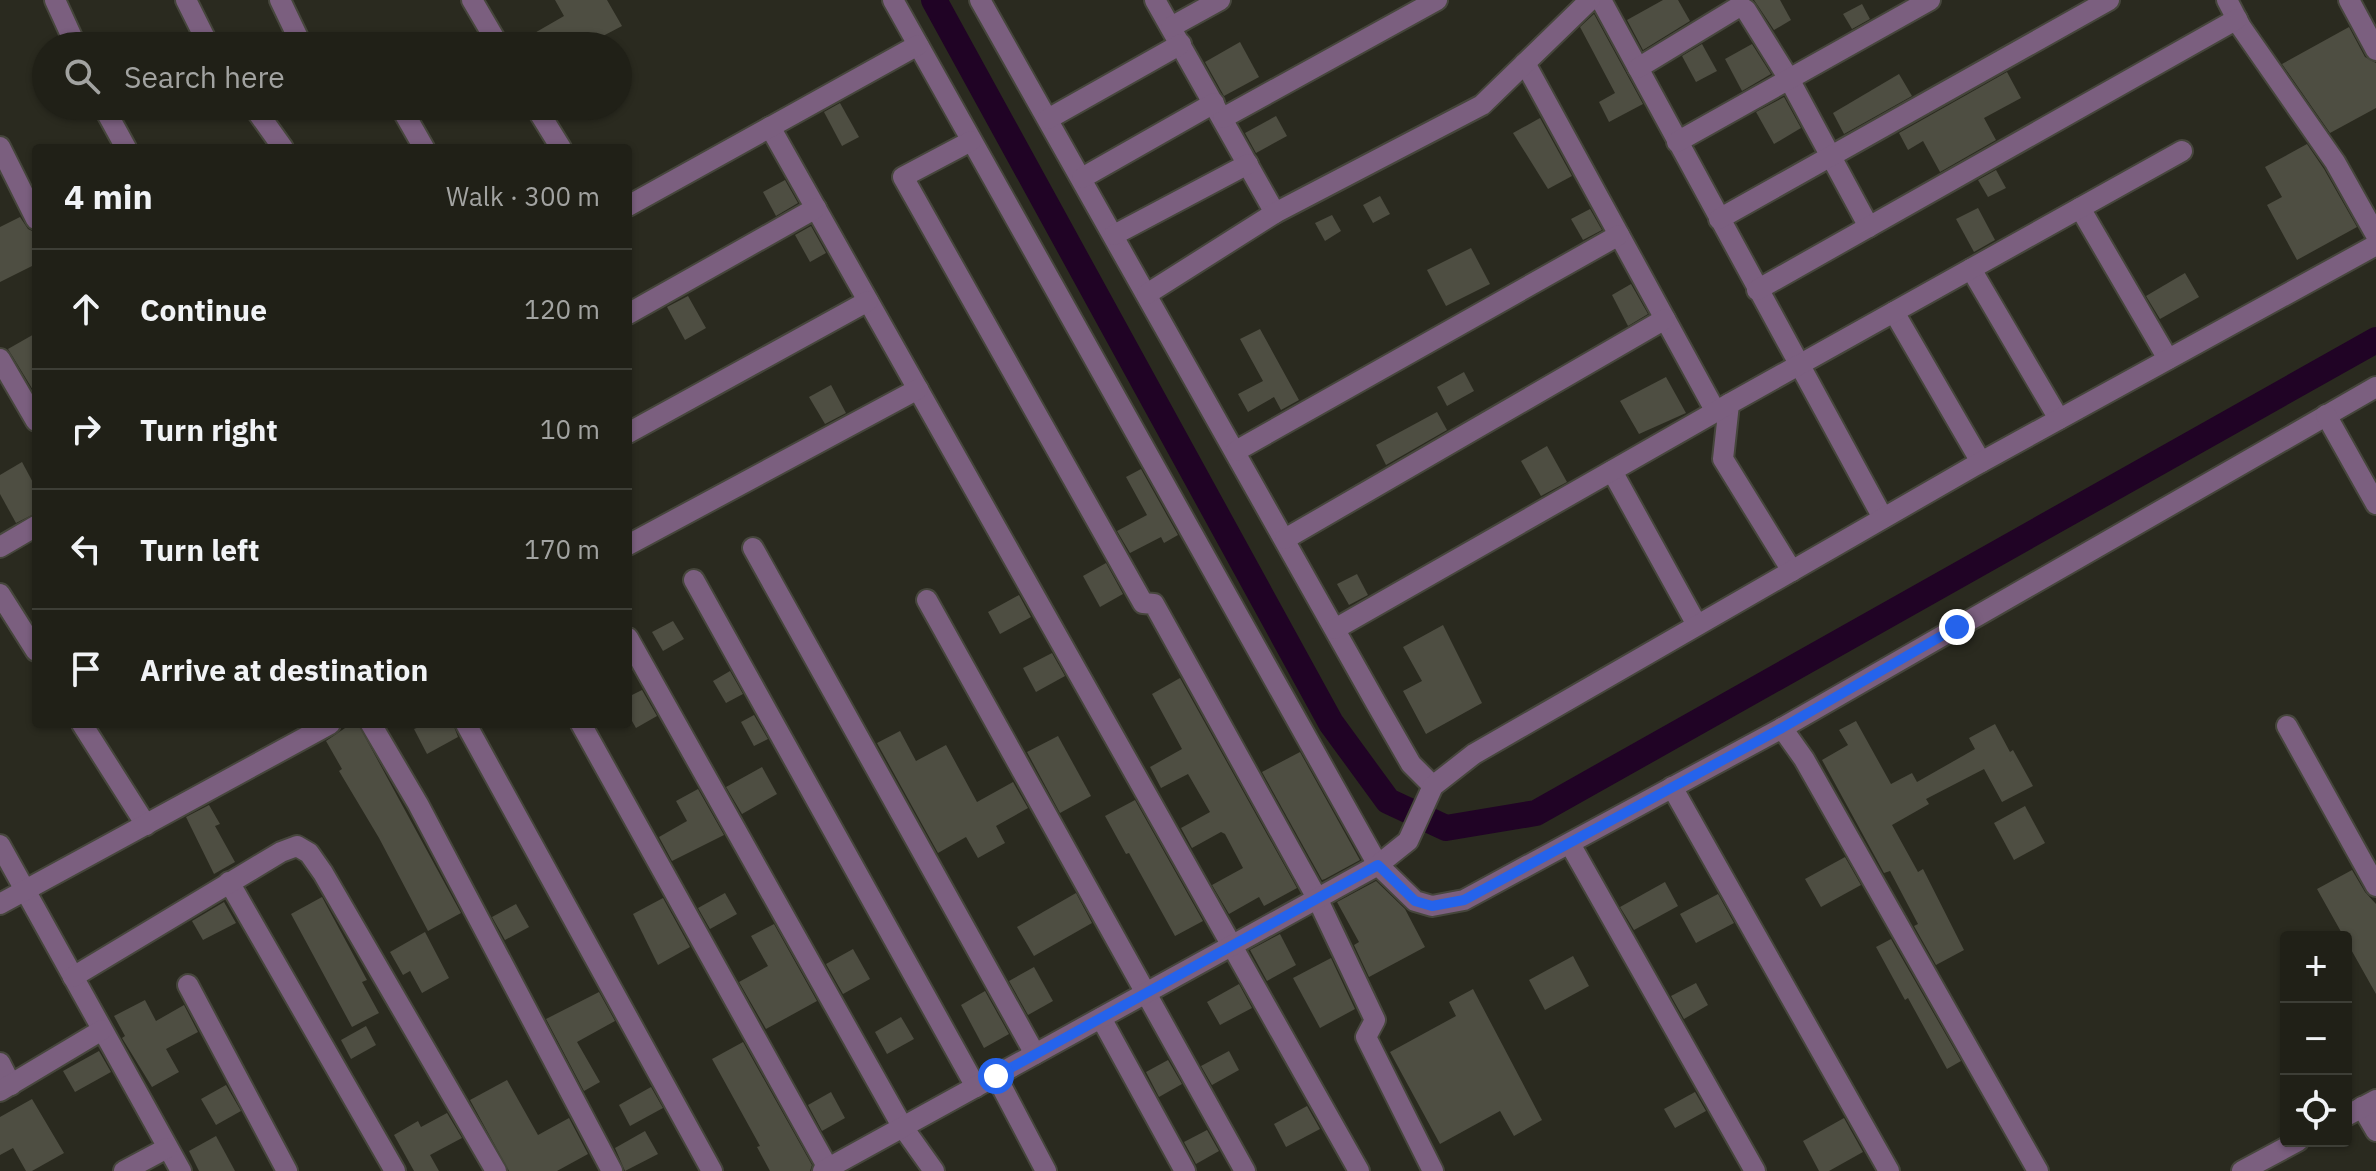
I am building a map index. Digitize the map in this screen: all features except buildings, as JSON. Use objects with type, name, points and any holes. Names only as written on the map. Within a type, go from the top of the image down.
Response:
[{"type":"street","points":[[55,0],[70,32]]},
{"type":"street","points":[[186,0],[202,32]]},
{"type":"street","points":[[280,0],[295,32]]},
{"type":"street","points":[[472,0],[491,32]]},
{"type":"street","points":[[893,0],[1378,865],[1415,901],[1432,906],[1464,900],[1782,728],[2376,387]]},
{"type":"street","points":[[980,0],[1411,764],[1430,791]]},
{"type":"street","points":[[1155,0],[1275,213]]},
{"type":"street","points":[[1048,119],[1176,35],[1220,0]]},
{"type":"street","points":[[1082,178],[1437,0]]},
{"type":"street","points":[[1147,294],[1275,213],[1482,105],[1590,0]]},
{"type":"street","points":[[1601,0],[1883,518]]},
{"type":"street","points":[[1677,142],[1930,0]]},
{"type":"street","points":[[1719,219],[2109,0]]},
{"type":"street","points":[[2227,0],[2335,162],[2376,235]]},
{"type":"street","points":[[2349,0],[2376,50]]},
{"type":"street","points":[[1638,68],[1741,7],[1746,10],[1789,79],[1869,227]]},
{"type":"street","points":[[1757,290],[2237,19]]},
{"type":"street","points":[[632,204],[918,45]]},
{"type":"street","points":[[1525,63],[1665,319],[1722,408],[1723,459],[1792,571]]},
{"type":"street","points":[[111,120],[124,144]]},
{"type":"street","points":[[263,120],[280,144]]},
{"type":"street","points":[[408,120],[422,144]]},
{"type":"street","points":[[544,120],[559,144]]},
{"type":"street","points":[[770,127],[1359,1171]]},
{"type":"street","points":[[971,141],[903,177],[1143,603],[1154,604],[1317,898],[1375,1020],[1366,1037],[1433,1171]]},
{"type":"street","points":[[0,147],[32,211]]},
{"type":"street","points":[[1335,629],[2182,151]]},
{"type":"street","points":[[1114,235],[1248,164]]},
{"type":"street","points":[[632,312],[816,208]]},
{"type":"street","points":[[2080,208],[2168,359]]},
{"type":"street","points":[[1236,451],[1619,235]]},
{"type":"street","points":[[583,728],[826,1170],[1378,865],[1408,841],[1430,791],[1474,754],[1981,462],[2376,245]]},
{"type":"street","points":[[1971,269],[2059,419]]},
{"type":"street","points":[[632,431],[868,301]]},
{"type":"street","points":[[1894,312],[1981,462]]},
{"type":"street","points":[[1285,539],[1665,319]]},
{"type":"street","points":[[0,359],[32,414]]},
{"type":"street","points":[[632,543],[918,389]]},
{"type":"street","points":[[2326,415],[2376,504]]},
{"type":"street","points":[[1612,471],[1697,625]]},
{"type":"street","points":[[0,547],[32,528]]},
{"type":"street","points":[[753,548],[1035,1054]]},
{"type":"street","points":[[694,580],[976,1087]]},
{"type":"street","points":[[0,594],[32,645]]},
{"type":"street","points":[[927,600],[1245,1171]]},
{"type":"street","points":[[632,645],[902,1126],[934,1171]]},
{"type":"street","points":[[2287,726],[2376,886]]},
{"type":"street","points":[[85,728],[146,825]]},
{"type":"street","points":[[0,904],[323,728]]},
{"type":"street","points":[[373,728],[418,804],[612,1171]]},
{"type":"street","points":[[468,728],[712,1171]]},
{"type":"street","points":[[1782,728],[1804,759],[2038,1171]]},
{"type":"street","points":[[1672,787],[1889,1171]]},
{"type":"street","points":[[1570,844],[1755,1171]]},
{"type":"street","points":[[0,845],[181,1171]]},
{"type":"street","points":[[73,977],[229,882],[297,846],[309,853],[323,873],[496,1171]]},
{"type":"street","points":[[229,882],[395,1171]]},
{"type":"street","points":[[188,985],[287,1171]]},
{"type":"street","points":[[1101,1018],[1185,1171]]},
{"type":"street","points":[[0,1063],[5,1088],[102,1030]]},
{"type":"street","points":[[996,1076],[1046,1171]]},
{"type":"street","points":[[2361,1108],[2376,1131]]},
{"type":"street","points":[[2250,1169],[2288,1147]]},
{"type":"street","points":[[124,1171],[167,1148]]},
{"type":"waterway","points":[[934,0],[1331,723],[1388,801],[1446,828],[1536,813],[2376,340]]},
{"type":"route","points":[[996,1076],[1378,865],[1415,901],[1432,906],[1464,900],[1782,728],[1957,627]]}]
